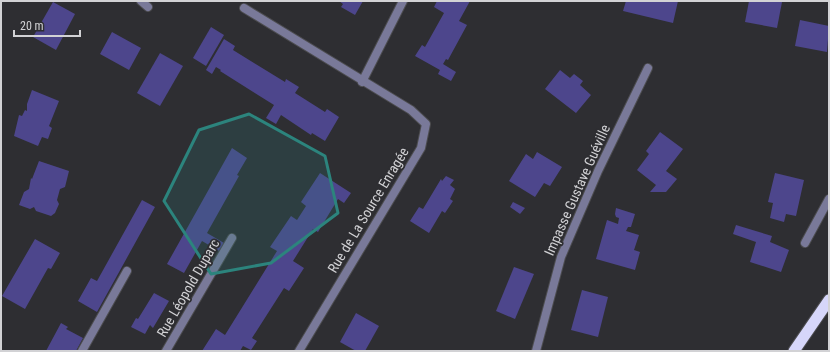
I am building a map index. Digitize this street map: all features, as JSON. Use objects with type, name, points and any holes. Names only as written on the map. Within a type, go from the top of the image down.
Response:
[{"type":"highway","points":[[794,351],[829,300]]},
{"type":"street","points":[[141,1],[148,7]]},
{"type":"street","points":[[362,82],[404,1]]},
{"type":"street","name":"Rue de La Source Enragée","points":[[244,8],[362,82],[411,110],[426,124],[421,148],[299,351]]},
{"type":"street","name":"Impasse Gustave Guéville","points":[[536,351],[561,257],[598,171],[648,68]]},
{"type":"street","points":[[805,243],[829,199]]},
{"type":"street","name":"Rue Léopold Duparc","points":[[166,351],[232,238]]},
{"type":"street","points":[[82,351],[127,271]]},
{"type":"highlighted area","points":[[249,114],[325,156],[338,213],[271,263],[211,274],[164,201],[199,130]]},
{"type":"building","points":[[339,1],[363,1],[355,15],[341,7],[343,4]]},
{"type":"building","points":[[437,1],[470,1],[459,21],[467,25],[448,60],[446,59],[443,64],[456,72],[451,81],[438,74],[440,70],[415,56],[422,45],[425,47],[444,13],[434,7]]},
{"type":"building","points":[[626,1],[678,1],[673,23],[623,11]]},
{"type":"building","points":[[749,1],[782,2],[777,28],[745,22]]},
{"type":"building","points":[[53,2],[75,14],[56,50],[33,37]]},
{"type":"building","points":[[800,20],[829,26],[827,52],[795,46]]},
{"type":"building","points":[[211,27],[224,35],[206,66],[193,58]]},
{"type":"building","points":[[112,32],[141,48],[129,70],[100,54]]},
{"type":"building","points":[[224,39],[235,46],[233,50],[285,82],[286,79],[299,87],[295,93],[325,112],[327,109],[339,117],[325,141],[312,133],[311,135],[281,115],[276,124],[266,118],[274,105],[216,67],[212,74],[206,70]]},
{"type":"building","points":[[160,53],[183,66],[160,106],[137,93]]},
{"type":"building","points":[[560,70],[570,78],[574,74],[583,81],[580,85],[591,95],[576,113],[545,89]]},
{"type":"building","points":[[32,90],[59,101],[49,126],[52,128],[48,139],[42,137],[38,146],[14,136],[19,115],[22,116],[25,110],[27,111],[27,104]]},
{"type":"building","points":[[660,132],[683,149],[666,171],[677,179],[666,192],[650,192],[656,185],[637,170],[649,154],[646,151]]},
{"type":"building","points":[[232,148],[247,158],[237,175],[239,176],[207,233],[224,243],[219,251],[202,241],[184,273],[167,264]]},
{"type":"building","points":[[537,152],[562,167],[550,186],[544,183],[535,197],[509,181],[526,154],[533,159]]},
{"type":"building","points":[[39,161],[69,171],[65,187],[60,189],[57,200],[59,204],[55,213],[51,216],[36,211],[34,207],[30,209],[19,205],[24,192],[29,189],[31,178],[32,179]]},
{"type":"building","points":[[320,173],[351,193],[344,203],[338,199],[318,232],[313,229],[293,261],[304,268],[289,291],[284,288],[252,338],[257,341],[251,350],[243,346],[240,351],[202,351],[216,329],[225,335],[277,251],[270,247],[291,216],[297,220],[306,206],[301,202]]},
{"type":"building","points":[[775,173],[804,180],[796,216],[786,214],[784,222],[770,218],[773,203],[768,202]]},
{"type":"building","points":[[446,176],[454,180],[450,185],[455,189],[450,199],[453,201],[445,213],[442,211],[429,233],[410,221],[419,207],[423,209],[441,179],[442,181]]},
{"type":"building","points":[[142,200],[155,207],[97,312],[78,301],[91,278],[97,281]]},
{"type":"building","points":[[513,202],[525,208],[520,214],[510,207]]},
{"type":"building","points":[[616,208],[635,214],[631,227],[628,227],[626,231],[639,235],[634,250],[640,252],[635,270],[596,259],[607,220],[618,224],[619,218],[616,217],[615,214]]},
{"type":"building","points":[[736,225],[772,236],[770,242],[789,250],[781,272],[750,262],[756,242],[733,234]]},
{"type":"building","points":[[35,239],[60,253],[51,269],[48,268],[25,309],[2,296]]},
{"type":"building","points":[[514,267],[534,274],[515,319],[496,311]]},
{"type":"building","points":[[582,290],[608,297],[598,337],[571,330]]},
{"type":"building","points":[[154,293],[169,301],[153,328],[150,325],[145,334],[131,327],[136,318],[138,319]]},
{"type":"building","points":[[356,313],[379,326],[365,351],[356,351],[340,342]]},
{"type":"building","points":[[61,323],[68,327],[66,329],[83,338],[76,351],[46,351]]}]
